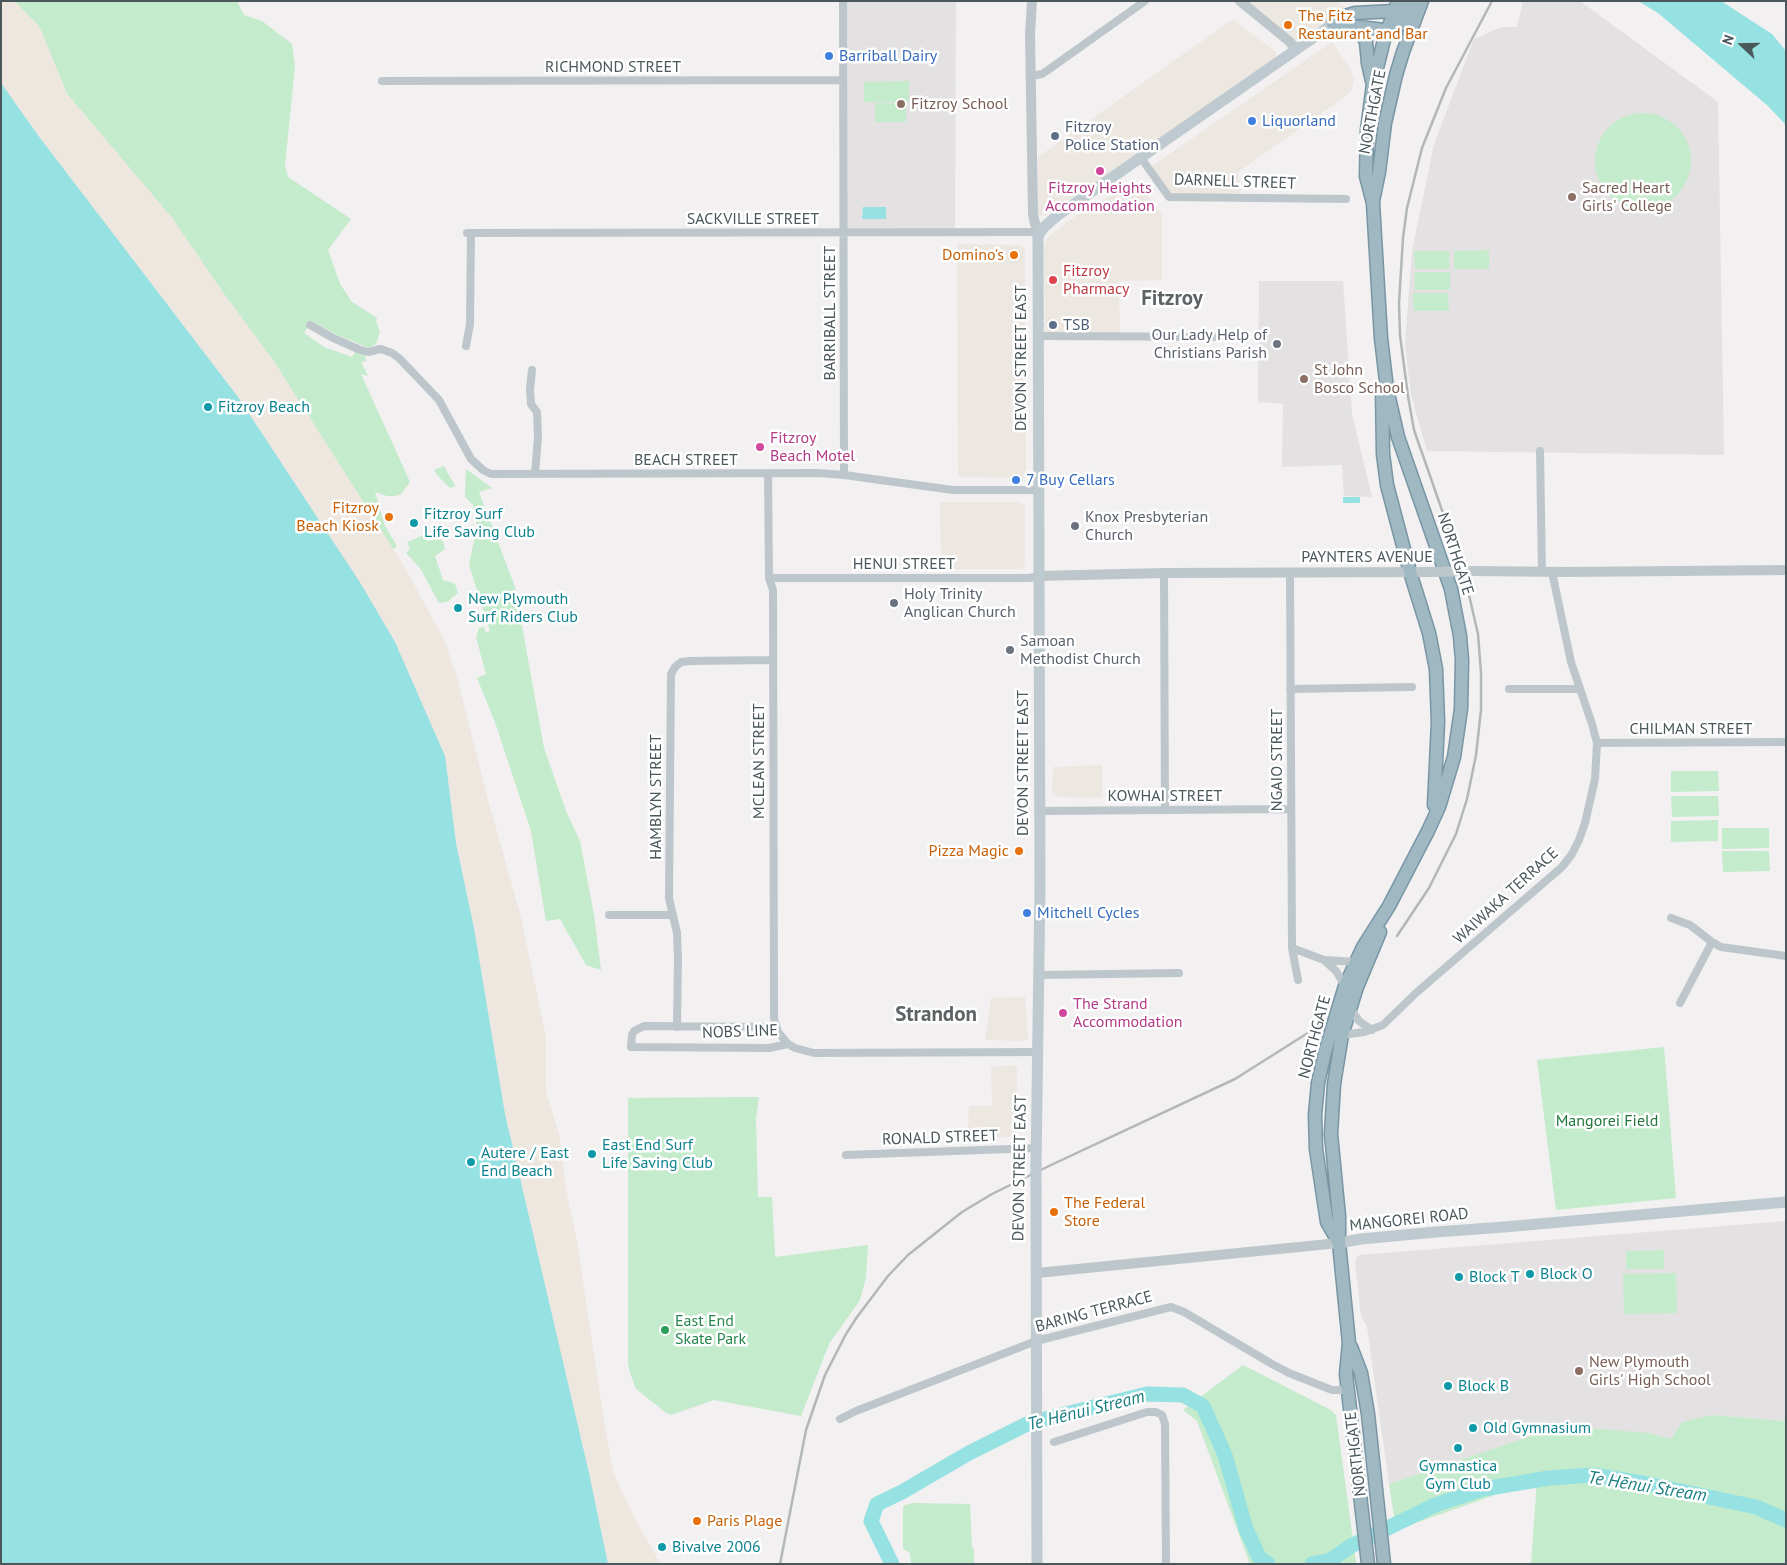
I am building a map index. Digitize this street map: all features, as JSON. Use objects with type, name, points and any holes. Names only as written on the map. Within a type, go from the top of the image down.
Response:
[{"type":"highway","points":[[1333,24],[1393,32],[1398,27],[1410,1]]},
{"type":"highway","name":"NORTHGATE","points":[[1372,203],[1379,172],[1390,99],[1403,52],[1422,1]]},
{"type":"highway","points":[[1333,24],[1355,12],[1396,6]]},
{"type":"highway","name":"NORTHGATE","points":[[1338,1243],[1327,1222],[1316,1149],[1315,1115],[1318,1083],[1324,1052],[1345,986],[1363,947],[1389,906],[1428,831],[1447,783],[1458,733],[1462,685],[1460,636],[1451,589],[1398,437],[1386,389],[1383,364],[1372,203],[1366,176],[1367,130],[1373,84],[1387,31],[1396,6]]},
{"type":"highway","points":[[1353,28],[1362,35],[1366,42],[1368,64],[1373,84]]},
{"type":"highway","points":[[1383,364],[1381,410],[1384,462],[1390,494],[1410,572],[1429,633],[1438,687],[1435,800],[1428,831]]},
{"type":"highway","name":"NORTHGATE","points":[[1384,1564],[1362,1380],[1350,1343],[1338,1243],[1339,1216],[1331,1134],[1334,1084],[1342,1035],[1350,1008],[1389,906]]},
{"type":"highway","name":"NORTHGATE","points":[[1350,1343],[1346,1374],[1368,1564]]},
{"type":"main road","points":[[1040,232],[1058,215],[1333,24]]},
{"type":"main road","name":"DEVON STREET EAST","points":[[1037,1564],[1036,1148],[1039,975],[1039,576],[1037,245],[1040,232]]},
{"type":"main road","name":"MANGOREI ROAD","points":[[1338,1243],[1436,1232],[1786,1202]]},
{"type":"street","name":"BARRIBALL STREET","points":[[843,1],[844,475]]},
{"type":"street","points":[[1032,1],[1030,34],[1032,214],[1040,232]]},
{"type":"street","points":[[1031,76],[1042,74],[1145,1]]},
{"type":"street","points":[[1240,1],[1290,42],[1296,50]]},
{"type":"street","name":"RICHMOND STREET","points":[[382,81],[843,80]]},
{"type":"street","name":"DARNELL STREET","points":[[1141,158],[1169,197],[1346,199]]},
{"type":"street","name":"SACKVILLE STREET","points":[[466,346],[470,324],[469,233],[1040,232]]},
{"type":"street","name":"BEACH STREET","points":[[310,325],[332,338],[358,349],[368,352],[381,349],[392,353],[439,400],[466,450],[478,466],[491,474],[844,475],[953,490],[1038,490]]},
{"type":"street","points":[[1038,336],[1239,337]]},
{"type":"street","points":[[532,370],[531,404],[538,412],[535,474]]},
{"type":"street","name":"WAIWAKA TERRACE","points":[[1342,1035],[1364,1032],[1383,1025],[1416,993],[1562,868],[1572,854],[1585,823],[1595,779],[1596,743],[1592,724],[1571,662],[1547,572],[1540,451]]},
{"type":"street","name":"MCLEAN STREET","points":[[768,474],[769,578],[773,590],[774,1009],[776,1027]]},
{"type":"street","name":"PAYNTERS AVENUE","points":[[1039,576],[1164,573],[1786,570]]},
{"type":"street","name":"NGAIO STREET","points":[[1290,572],[1292,948],[1298,980]]},
{"type":"street","points":[[1164,573],[1165,809]]},
{"type":"street","name":"HENUI STREET","points":[[769,578],[1029,578],[1039,576]]},
{"type":"street","name":"HAMBLYN STREET","points":[[677,1027],[678,959],[676,933],[669,898],[670,674],[681,662],[773,660]]},
{"type":"street","points":[[1290,689],[1412,688]]},
{"type":"street","points":[[1509,689],[1579,689]]},
{"type":"street","name":"CHILMAN STREET","points":[[1596,743],[1786,742]]},
{"type":"street","name":"KOWHAI STREET","points":[[1039,811],[1291,809]]},
{"type":"street","points":[[609,915],[672,915]]},
{"type":"street","points":[[1671,918],[1690,926],[1712,942],[1730,949],[1786,956]]},
{"type":"street","points":[[1680,1003],[1712,942]]},
{"type":"street","points":[[1292,948],[1324,960],[1356,962]]},
{"type":"street","points":[[1324,960],[1336,971],[1345,986]]},
{"type":"street","points":[[1039,975],[1179,974]]},
{"type":"street","points":[[1350,1008],[1359,1021],[1372,1030]]},
{"type":"street","name":"NOBS LINE","points":[[776,1027],[644,1026],[638,1028],[632,1036],[631,1047],[769,1048],[788,1044],[804,1051],[828,1054],[1038,1052]]},
{"type":"street","points":[[776,1027],[788,1044]]},
{"type":"street","name":"RONALD STREET","points":[[846,1155],[1036,1148]]},
{"type":"street","name":"MANGOREI ROAD","points":[[1036,1273],[1338,1243]]},
{"type":"street","name":"BARING TERRACE","points":[[840,1419],[856,1411],[1036,1341],[1171,1308],[1184,1312],[1289,1372],[1332,1390],[1349,1390]]},
{"type":"street","points":[[1054,1442],[1147,1412],[1156,1412],[1162,1415],[1165,1424],[1166,1564]]},
{"type":"shaded area","name":"Fitzroy School","points":[[847,1],[956,1],[955,231],[844,231]]},
{"type":"shaded area","points":[[1244,1],[1337,1],[1345,7],[1297,44]]},
{"type":"shaded area","name":"Sacred Heart Girls' College","points":[[1523,1],[1580,1],[1718,102],[1724,455],[1427,451],[1411,395],[1405,343],[1412,251],[1434,144],[1474,39],[1501,27],[1517,27]]},
{"type":"shaded area","points":[[1233,19],[1276,52],[1277,60],[1046,215],[1037,216],[1038,157]]},
{"type":"shaded area","points":[[1332,42],[1351,70],[1354,80],[1352,89],[1346,96],[1238,172],[1241,193],[1168,195],[1149,168]]},
{"type":"shaded area","points":[[1134,183],[1141,186],[1162,215],[1162,280],[1119,281],[1120,337],[1045,339],[1044,248],[1046,241],[1049,236],[1078,214]]},
{"type":"shaded area","points":[[957,244],[1021,245],[1025,249],[1026,472],[1021,478],[958,477]]},
{"type":"shaded area","name":"St John Bosco School","points":[[1259,281],[1343,281],[1352,414],[1372,497],[1344,496],[1342,465],[1282,467],[1283,404],[1258,402]]},
{"type":"shaded area","points":[[940,502],[1020,502],[1025,506],[1025,563],[1022,569],[941,569]]},
{"type":"shaded area","points":[[1102,765],[1102,798],[1058,797],[1052,793],[1053,767]]},
{"type":"shaded area","points":[[1025,997],[1028,1038],[1025,1041],[985,1040],[991,998]]},
{"type":"shaded area","points":[[1014,1065],[1017,1068],[1017,1136],[967,1141],[969,1106],[992,1106],[991,1067]]},
{"type":"shaded area","name":"New Plymouth Girls' High School","points":[[1786,1221],[1786,1421],[1713,1415],[1671,1439],[1649,1433],[1537,1434],[1389,1484],[1367,1327],[1361,1316],[1355,1261],[1359,1255]]},
{"type":"green space","points":[[14,1],[237,1],[244,15],[262,21],[292,44],[295,66],[285,165],[288,177],[351,219],[328,250],[340,284],[352,302],[377,318],[376,321],[380,332],[376,344],[369,348],[335,334],[312,321],[304,333],[324,347],[352,357],[355,352],[365,355],[366,361],[361,362],[368,376],[361,374],[410,482],[401,494],[395,496],[387,496],[375,492],[385,526],[397,546],[393,549],[273,360],[224,294],[172,218],[67,94],[39,26]]},
{"type":"green space","points":[[909,81],[909,102],[864,102],[864,82]]},
{"type":"green space","points":[[875,103],[906,103],[906,122],[875,122]]},
{"type":"green space","points":[[1643,113],[1662,116],[1677,127],[1688,142],[1691,161],[1688,180],[1677,195],[1662,206],[1643,209],[1624,206],[1609,195],[1598,180],[1595,161],[1598,142],[1609,127],[1624,116]]},
{"type":"green space","points":[[1489,250],[1489,269],[1454,269],[1454,251]]},
{"type":"green space","points":[[1414,251],[1449,251],[1449,269],[1415,269]]},
{"type":"green space","points":[[1415,272],[1450,272],[1450,290],[1415,290]]},
{"type":"green space","points":[[1413,293],[1448,293],[1449,311],[1414,311]]},
{"type":"green space","points":[[444,466],[456,486],[450,488],[434,470]]},
{"type":"green space","points":[[466,469],[492,488],[479,492],[515,587],[544,748],[566,811],[580,841],[594,915],[601,970],[586,965],[560,919],[546,921],[531,831],[495,722],[477,678],[486,674],[476,637],[479,628],[484,627],[486,633],[490,631],[469,565],[477,526],[473,505],[465,497]]},
{"type":"green space","points":[[424,535],[427,541],[440,539],[444,543],[445,549],[435,556],[443,580],[455,584],[458,593],[447,602],[439,603],[420,568],[406,553],[410,548],[407,542]]},
{"type":"green space","points":[[1671,771],[1718,771],[1719,791],[1671,792]]},
{"type":"green space","points":[[1671,796],[1718,796],[1719,816],[1672,817]]},
{"type":"green space","points":[[1718,820],[1718,841],[1671,842],[1671,821]]},
{"type":"green space","points":[[1722,828],[1769,828],[1769,848],[1722,849]]},
{"type":"green space","points":[[1722,851],[1769,851],[1770,871],[1723,872]]},
{"type":"green space","name":"Mangorei Field","points":[[1664,1047],[1676,1198],[1556,1210],[1537,1060]]},
{"type":"green space","points":[[759,1097],[756,1119],[758,1197],[772,1197],[775,1257],[868,1245],[866,1278],[860,1300],[829,1344],[801,1416],[714,1400],[671,1415],[636,1389],[628,1364],[628,1098]]},
{"type":"green space","points":[[1664,1250],[1664,1269],[1626,1269],[1626,1251]]},
{"type":"green space","points":[[1676,1273],[1677,1313],[1624,1314],[1623,1274]]},
{"type":"green space","points":[[1243,1365],[1331,1410],[1336,1415],[1356,1562],[1352,1564],[1250,1564],[1197,1421],[1183,1410]]},
{"type":"green space","points":[[1713,1415],[1786,1421],[1786,1564],[1531,1564],[1537,1480],[1396,1530],[1389,1484],[1537,1434],[1587,1428],[1649,1433],[1671,1439],[1682,1422]]},
{"type":"green space","points":[[912,1503],[970,1504],[974,1564],[911,1564],[910,1553],[903,1549],[903,1506]]},
{"type":"sand","points":[[1,1],[14,1],[39,26],[67,94],[172,218],[224,294],[273,360],[406,569],[445,642],[458,681],[487,796],[521,917],[546,1037],[546,1091],[559,1134],[566,1189],[577,1241],[605,1427],[614,1474],[634,1517],[661,1564],[479,1564],[1,244]]},
{"type":"water","points":[[1638,1],[1721,1],[1772,34],[1786,51],[1786,125],[1768,106],[1658,13]]},
{"type":"water","points":[[1,83],[40,138],[238,397],[361,584],[395,642],[445,756],[456,843],[474,928],[505,1114],[589,1473],[608,1564],[1,1564]]},
{"type":"water","points":[[863,207],[886,207],[886,219],[862,219]]},
{"type":"water","points":[[1343,497],[1360,497],[1360,503],[1343,503]]},
{"type":"waterway","name":"Te Hēnui Stream","points":[[892,1564],[871,1521],[877,1504],[902,1492],[969,1453],[1029,1423],[1147,1394],[1183,1395],[1203,1406],[1225,1455],[1246,1529],[1259,1557],[1268,1564]]},
{"type":"waterway","name":"Te Hēnui Stream","points":[[1312,1564],[1329,1561],[1351,1546],[1435,1505],[1483,1489],[1549,1478],[1593,1475],[1643,1483],[1756,1507],[1786,1520]]},
{"type":"railway","points":[[1397,936],[1429,888],[1456,834],[1467,799],[1476,755],[1481,710],[1478,634],[1469,595],[1459,559],[1414,430],[1408,396],[1400,335],[1399,303],[1403,238],[1407,208],[1422,148],[1446,88],[1492,1]]},
{"type":"railway","points":[[780,1564],[806,1430],[825,1375],[857,1317],[888,1276],[908,1255],[962,1212],[992,1194],[1235,1079],[1311,1031]]},
{"type":"place","name":"The Fitz Restaurant and Bar","points":[[1288,25]]},
{"type":"place","name":"Barriball Dairy","points":[[829,56]]},
{"type":"place","name":"Fitzroy School","points":[[901,104]]},
{"type":"place","name":"Liquorland","points":[[1252,121]]},
{"type":"place","name":"Fitzroy Police Station","points":[[1055,136]]},
{"type":"place","name":"Fitzroy Heights Accommodation","points":[[1100,171]]},
{"type":"place","name":"Sacred Heart Girls' College","points":[[1572,197]]},
{"type":"place","name":"Domino's","points":[[1014,255]]},
{"type":"place","name":"Fitzroy Pharmacy","points":[[1053,280]]},
{"type":"place","name":"TSB","points":[[1053,325]]},
{"type":"place","name":"Our Lady Help of Christians Parish","points":[[1277,344]]},
{"type":"place","name":"St John Bosco School","points":[[1304,379]]},
{"type":"place","name":"Fitzroy Beach","points":[[208,407]]},
{"type":"place","name":"Fitzroy Beach Motel","points":[[760,447]]},
{"type":"place","name":"7 Buy Cellars","points":[[1016,480]]},
{"type":"place","name":"Fitzroy Beach Kiosk","points":[[389,517]]},
{"type":"place","name":"Fitzroy Surf Life Saving Club","points":[[414,523]]},
{"type":"place","name":"Knox Presbyterian Church","points":[[1075,526]]},
{"type":"place","name":"Holy Trinity Anglican Church","points":[[894,603]]},
{"type":"place","name":"New Plymouth Surf Riders Club","points":[[458,608]]},
{"type":"place","name":"Samoan Methodist Church","points":[[1010,650]]},
{"type":"place","name":"Pizza Magic","points":[[1019,851]]},
{"type":"place","name":"Mitchell Cycles","points":[[1027,913]]},
{"type":"place","name":"The Strand Accommodation","points":[[1063,1013]]},
{"type":"place","name":"East End Surf Life Saving Club","points":[[592,1154]]},
{"type":"place","name":"Autere / East End Beach","points":[[471,1162]]},
{"type":"place","name":"The Federal Store","points":[[1054,1212]]},
{"type":"place","name":"Block O","points":[[1530,1274]]},
{"type":"place","name":"Block T","points":[[1459,1277]]},
{"type":"place","name":"East End Skate Park","points":[[665,1330]]},
{"type":"place","name":"New Plymouth Girls' High School","points":[[1579,1371]]},
{"type":"place","name":"Block B","points":[[1448,1386]]},
{"type":"place","name":"Old Gymnasium","points":[[1473,1428]]},
{"type":"place","name":"Gymnastica Gym Club","points":[[1458,1448]]},
{"type":"place","name":"Paris Plage","points":[[697,1521]]},
{"type":"place","name":"Bivalve 2006","points":[[662,1547]]},
{"type":"district","name":"Fitzroy","points":[[1172,299]]},
{"type":"district","name":"Strandon","points":[[936,1015]]}]
